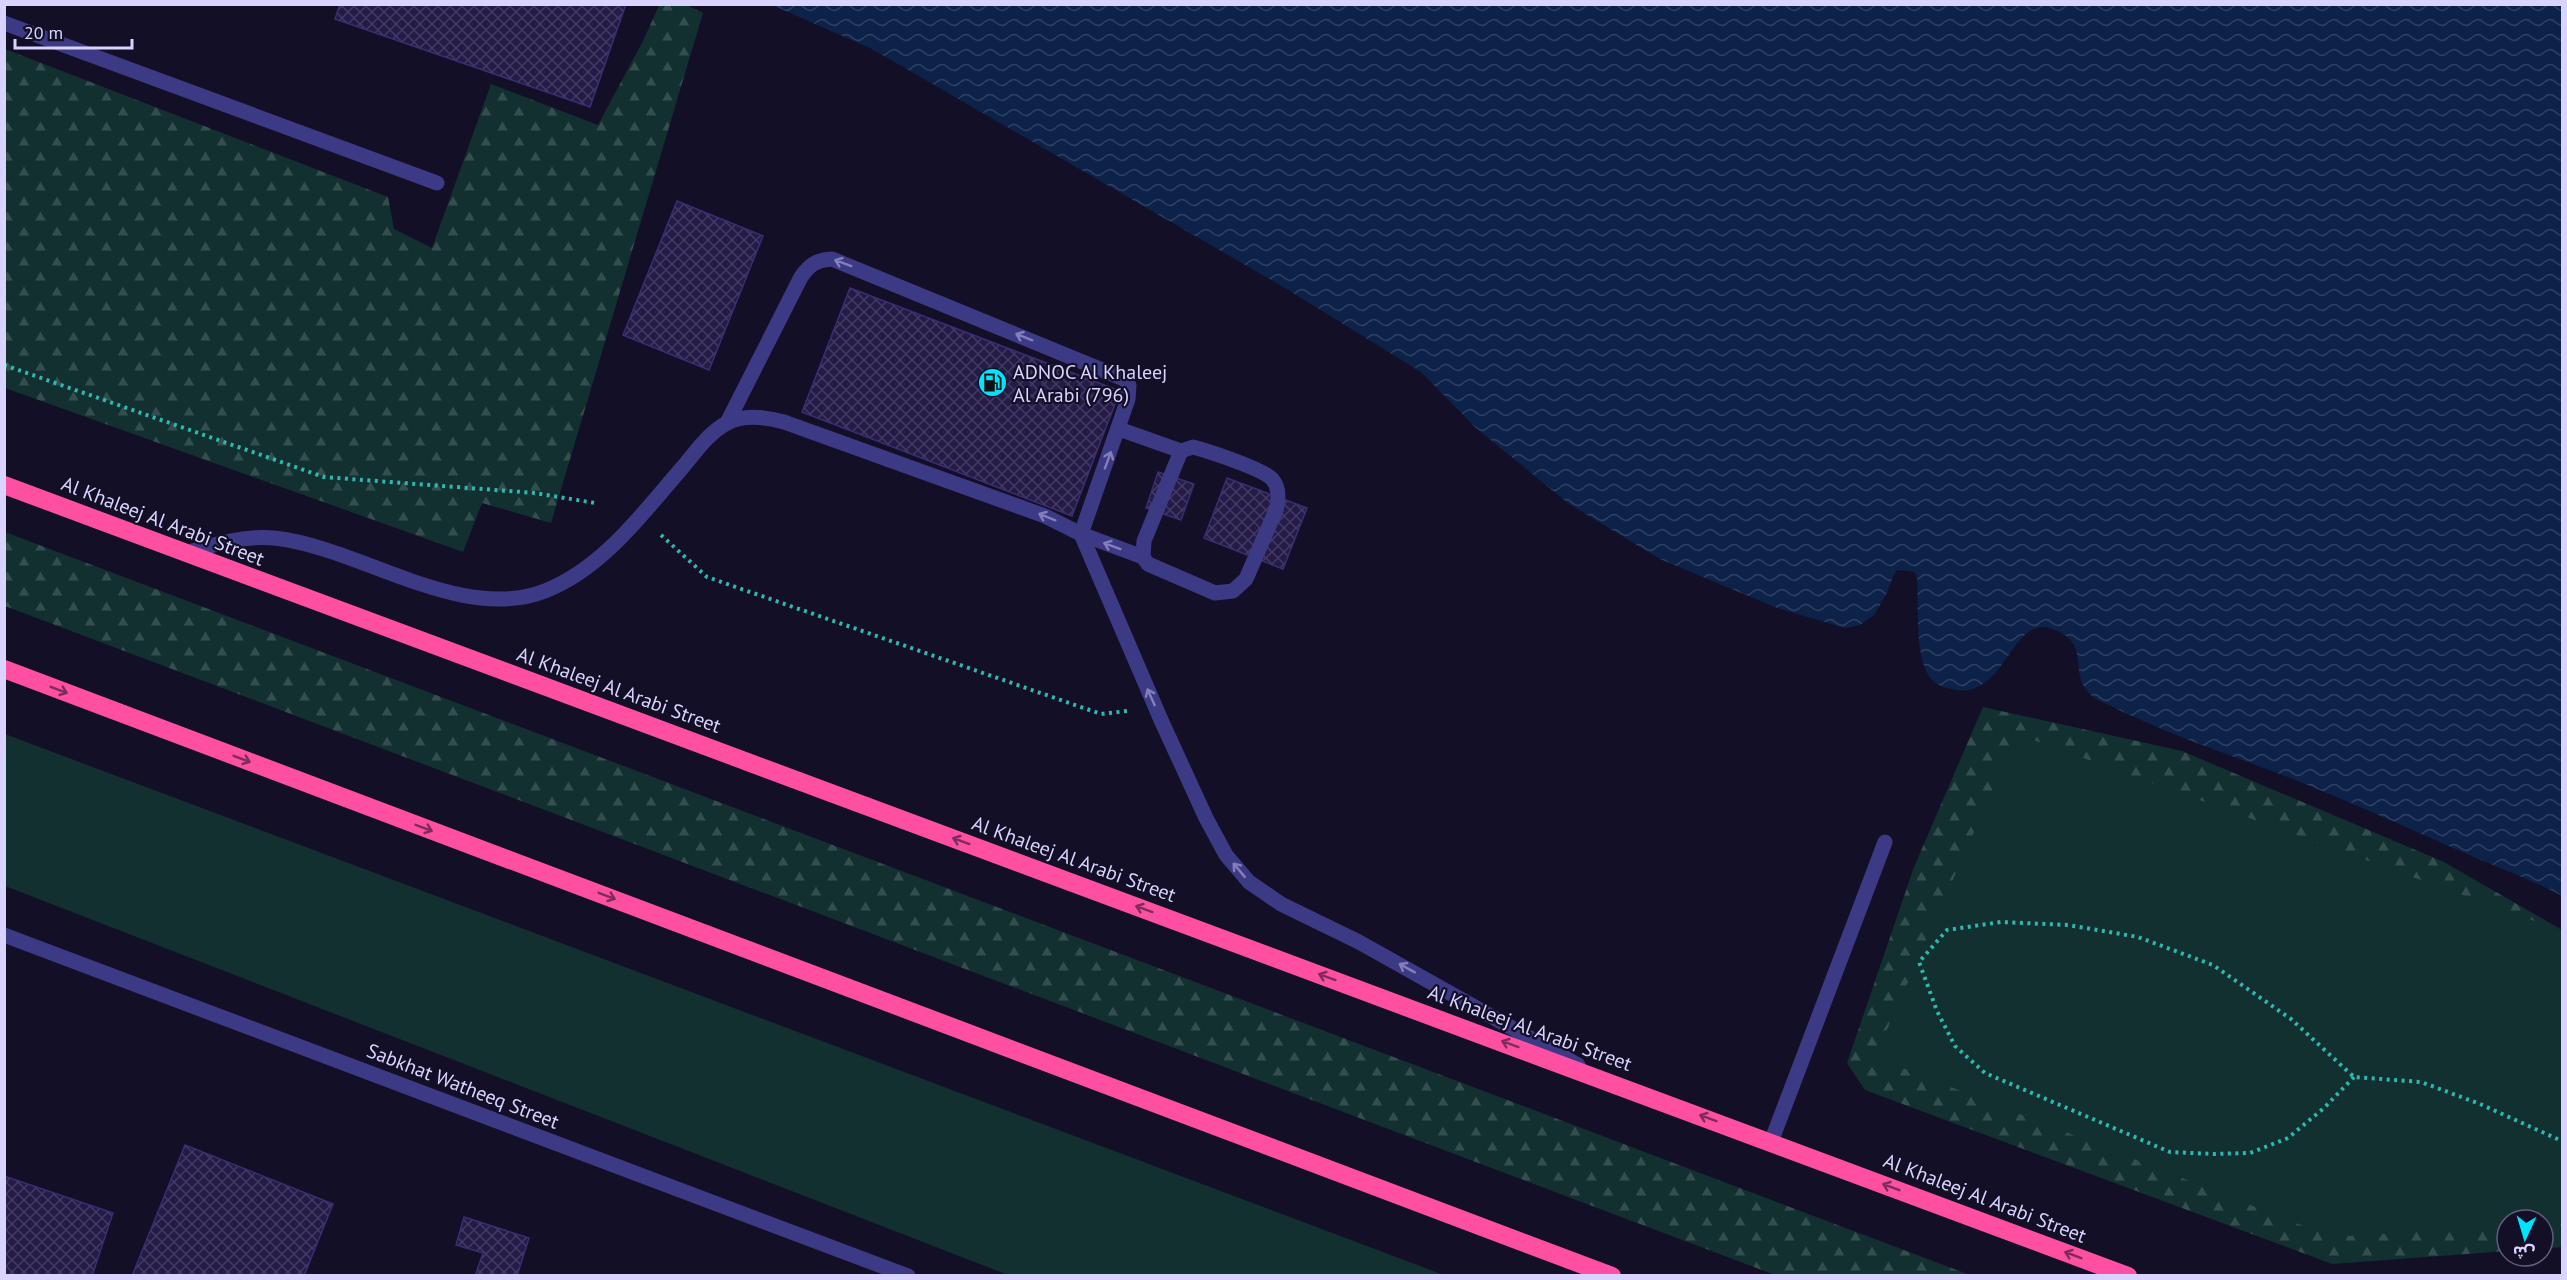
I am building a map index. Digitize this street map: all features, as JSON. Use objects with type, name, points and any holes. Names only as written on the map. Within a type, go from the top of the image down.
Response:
[{"type":"highway","name":"Al Khaleej Al Arabi Street","points":[[4,485],[2128,1275]]},
{"type":"highway","points":[[4,669],[1612,1275]]},
{"type":"street","points":[[4,23],[437,183]]},
{"type":"street","points":[[728,423],[801,277],[808,266],[819,260],[832,259],[1118,375],[1129,385],[1130,392],[1081,534],[1161,720],[1206,818],[1226,855],[1249,882],[1281,904],[1359,942],[1604,1079]]},
{"type":"street","points":[[184,553],[230,540],[273,538],[316,548],[466,598],[519,600],[546,591],[573,578],[636,522],[709,436],[728,423],[752,417],[784,422],[1045,516],[1081,534],[1143,557],[1149,564],[1215,592],[1233,591],[1246,579],[1276,510],[1279,498],[1277,487],[1265,473],[1193,447],[1181,451],[1119,429]]},
{"type":"street","points":[[1143,557],[1144,541],[1181,451]]},
{"type":"street","points":[[1771,1142],[1885,842]]},
{"type":"street","name":"Sabkhat Watheeq Street","points":[[4,935],[908,1275]]},
{"type":"path","points":[[4,365],[324,477],[535,493],[594,503]]},
{"type":"path","points":[[654,529],[707,577],[1101,714],[1136,711]]},
{"type":"path","points":[[2354,1077],[2325,1108],[2288,1138],[2250,1153],[2170,1152],[1985,1073],[1955,1046],[1937,1011],[1919,962],[1947,930],[2001,922],[2068,925],[2138,937],[2213,965],[2291,1019],[2354,1077],[2421,1082],[2480,1104],[2562,1140]]},
{"type":"green space","points":[[659,5],[687,5],[703,13],[551,523],[482,503],[463,552],[5,388],[5,49],[388,197],[394,229],[432,248],[491,84],[598,125],[644,39]]},
{"type":"green space","points":[[5,532],[1970,1275],[1775,1275],[5,606]]},
{"type":"green space","points":[[1983,707],[2182,751],[2444,862],[2562,930],[2562,1247],[2555,1248],[2555,1208],[2495,1208],[2495,1252],[2332,1264],[1865,1090],[1847,1063],[1914,867]]},
{"type":"green space","points":[[4,734],[1444,1275],[1008,1275],[5,886]]},
{"type":"green space","points":[[2017,734],[2562,931],[2562,1223],[2555,1223],[2555,1208],[2495,1208],[2495,1227],[2332,1237],[1875,1057]]},
{"type":"water","points":[[772,5],[2562,5],[2562,896],[2333,795],[2179,736],[2099,701],[2084,686],[2080,677],[2076,649],[2071,641],[2063,634],[2049,628],[2036,628],[2026,634],[1997,671],[1986,682],[1973,689],[1956,690],[1939,685],[1931,679],[1922,658],[1918,631],[1917,577],[1914,572],[1897,570],[1874,615],[1860,625],[1845,628],[1777,608],[1660,559],[1569,504],[1476,428],[1421,372],[1285,288],[872,49]]},
{"type":"building","points":[[340,4],[626,4],[590,107],[335,19]]},
{"type":"building","points":[[677,201],[763,236],[709,370],[623,335]]},
{"type":"building","points":[[850,288],[1120,391],[1072,516],[802,412]]},
{"type":"building","points":[[1158,472],[1194,484],[1181,520],[1146,508]]},
{"type":"building","points":[[1227,478],[1307,508],[1283,569],[1204,538]]},
{"type":"building","points":[[185,1145],[333,1204],[304,1276],[132,1276]]},
{"type":"building","points":[[4,1176],[113,1213],[92,1276],[4,1276]]},
{"type":"building","points":[[464,1217],[529,1238],[517,1276],[475,1276],[483,1253],[456,1245]]},
{"type":"place","name":"ADNOC Al Khaleej Al Arabi (796)","points":[[992,383]]}]
